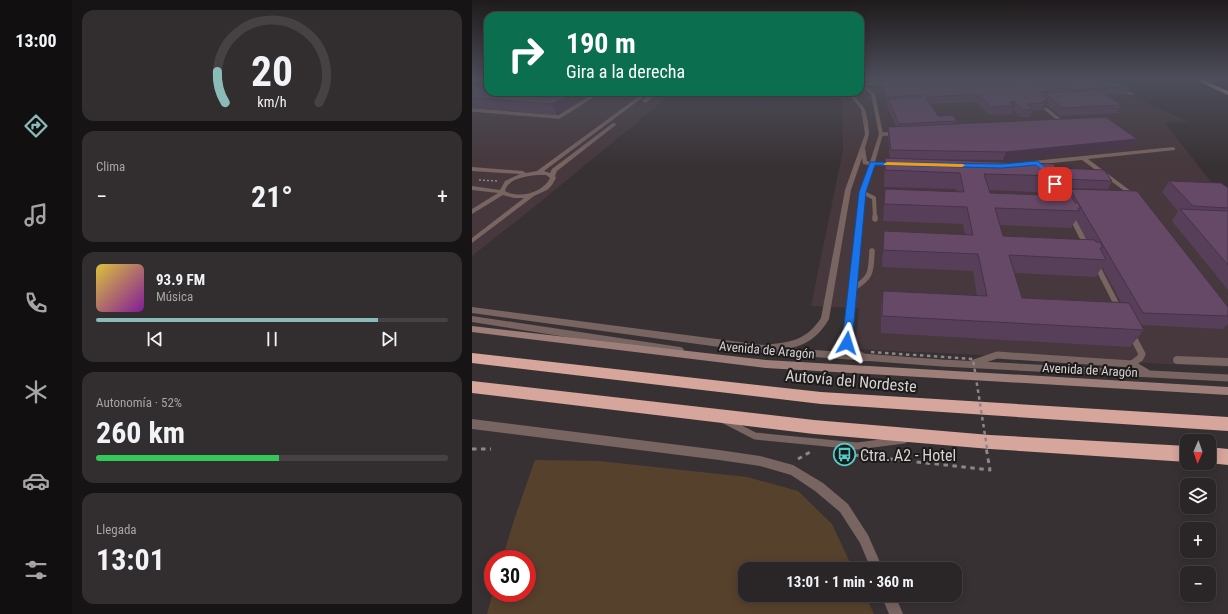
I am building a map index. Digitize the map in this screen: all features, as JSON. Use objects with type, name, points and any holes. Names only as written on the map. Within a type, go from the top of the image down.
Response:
[{"type":"highway","name":"Autovía del Nordeste","points":[[472,358],[821,398],[1228,424]]},
{"type":"highway","points":[[472,386],[508,392],[814,427],[932,437],[1180,454]]},
{"type":"highway","points":[[1216,456],[1228,457]]},
{"type":"street","points":[[538,173],[627,108]]},
{"type":"street","points":[[630,112],[636,108]]},
{"type":"street","points":[[472,310],[763,349],[806,341],[818,331],[825,319],[848,190],[867,134],[866,122],[862,108]]},
{"type":"street","points":[[865,358],[851,351],[847,343],[862,192],[881,134],[876,108]]},
{"type":"street","points":[[472,241],[534,193],[550,184],[553,178],[552,176],[554,170],[618,122]]},
{"type":"street","points":[[863,147],[865,163],[901,164]]},
{"type":"street","points":[[1016,165],[1173,149]]},
{"type":"street","points":[[1083,158],[1140,201]]},
{"type":"street","points":[[472,169],[529,174],[544,173],[552,176]]},
{"type":"street","points":[[472,212],[502,192],[504,185],[508,181],[529,174]]},
{"type":"street","points":[[472,188],[502,192],[505,195],[518,196],[534,193]]},
{"type":"street","points":[[472,319],[766,364]]},
{"type":"street","name":"Avenida de Aragón","points":[[472,329],[554,340],[766,364],[1228,391]]},
{"type":"street","points":[[1177,360],[1228,362]]},
{"type":"street","points":[[472,424],[719,455],[760,461],[793,470],[819,487],[844,508],[864,539],[874,562]]},
{"type":"street","points":[[891,602],[896,614]]},
{"type":"lane","points":[[472,110],[559,117],[574,108]]},
{"type":"lane","points":[[1046,109],[1062,122],[1059,125]]},
{"type":"lane","points":[[881,134],[902,133]]},
{"type":"lane","points":[[1037,163],[1043,167]]},
{"type":"lane","points":[[1048,172],[1089,250]]},
{"type":"lane","points":[[862,192],[874,198],[875,220]]},
{"type":"lane","points":[[853,288],[869,278],[871,272],[872,250]]},
{"type":"lane","points":[[1092,258],[1121,313]]},
{"type":"lane","points":[[1128,327],[1142,354],[1140,358],[1132,364]]},
{"type":"lane","points":[[763,349],[865,358],[1228,378]]},
{"type":"lane","points":[[969,364],[997,355],[1132,364],[1149,373]]},
{"type":"path","points":[[489,184],[498,178]]},
{"type":"path","points":[[479,180],[499,181]]},
{"type":"path","points":[[849,455],[990,470],[973,359],[871,352]]},
{"type":"path","points":[[472,449],[491,448]]},
{"type":"path","points":[[798,459],[809,452],[816,452]]},
{"type":"shaded area","points":[[472,108],[655,108],[533,208],[472,256]]},
{"type":"shaded area","points":[[842,108],[1157,108],[1189,122],[1165,123],[1211,182],[1228,196],[1228,367],[855,349],[859,308],[811,306],[843,150]]},
{"type":"shaded area","points":[[535,460],[599,461],[747,477],[798,491],[832,524],[850,562],[738,562],[738,602],[868,602],[874,614],[487,614],[490,602],[536,602],[536,550],[505,550]]},
{"type":"building","points":[[892,108],[933,108],[938,116],[953,115],[957,121],[899,124]]},
{"type":"building","points":[[1021,108],[1033,109],[1023,110]]},
{"type":"building","points":[[1106,117],[1137,139],[1006,152],[891,150],[888,127]]},
{"type":"building","points":[[885,158],[1054,164],[1056,169],[1059,169],[1062,174],[1059,174],[1060,176],[984,174],[990,193],[1071,196],[1075,203],[1078,203],[1081,208],[1078,208],[1079,211],[995,208],[1003,236],[1095,240],[1096,242],[1100,242],[1103,248],[1100,248],[1106,260],[1009,255],[1022,298],[1129,303],[1144,330],[882,316],[883,291],[987,296],[978,254],[883,250],[884,231],[973,235],[967,207],[884,204],[885,189],[964,192],[960,173],[885,170]]},
{"type":"building","points":[[1058,168],[1104,170],[1112,181],[1064,179]]},
{"type":"building","points":[[1169,181],[1221,183],[1228,188],[1228,208],[1193,206]]},
{"type":"building","points":[[1070,189],[1137,191],[1228,307],[1228,316],[1143,313]]},
{"type":"building","points":[[1180,209],[1228,211],[1228,265]]},
{"type":"slow traffic","points":[[887,164],[962,165]]},
{"type":"place","name":"Ctra. A2 - Hotel","points":[[844,455]]},
{"type":"route","points":[[847,343],[862,192],[872,164],[1002,166],[1037,163],[1048,172],[1055,184]]}]
